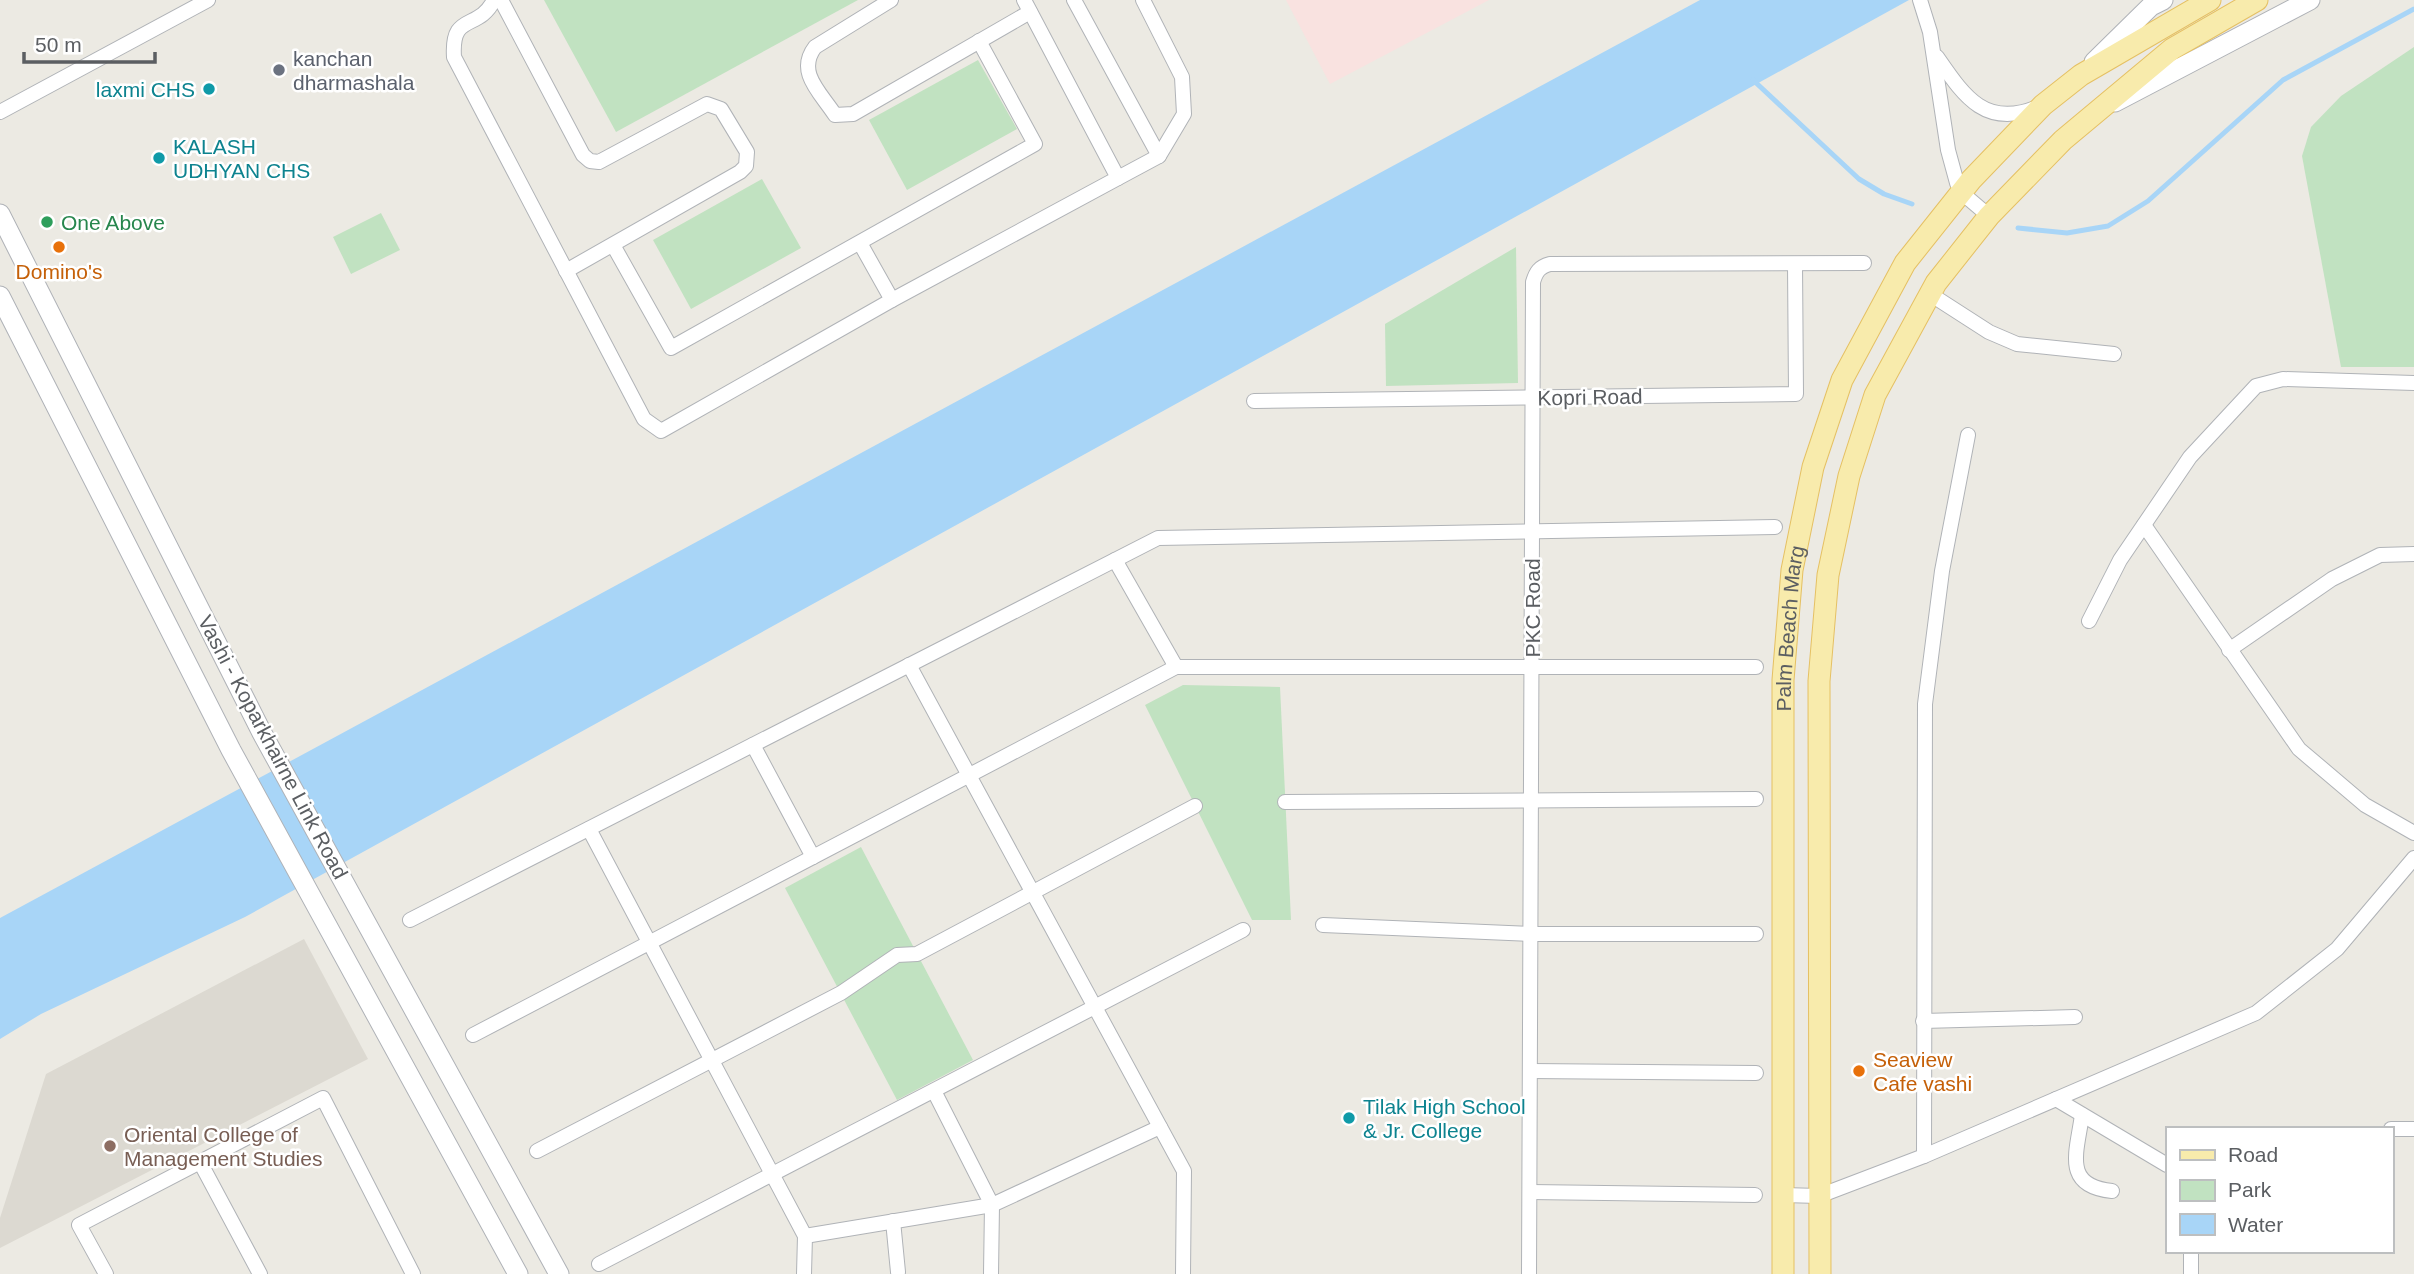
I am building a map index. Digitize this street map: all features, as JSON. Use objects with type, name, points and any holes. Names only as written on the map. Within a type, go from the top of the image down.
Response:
[{"type":"main road","points":[[2081,75],[2151,6],[2163,0]]},
{"type":"main road","name":"Palm Beach Marg","points":[[1783,1274],[1783,680],[1792,570],[1813,467],[1842,380],[1905,263],[1962,193],[2043,105],[2081,75],[2210,0]]},
{"type":"main road","name":"Palm Beach Marg","points":[[1821,1274],[1819,681],[1828,575],[1849,476],[1875,395],[1930,294],[1989,216],[2063,140],[2172,49],[2257,0]]},
{"type":"main road","points":[[2102,108],[2183,69],[2309,0]]},
{"type":"main road","name":"Vashi - Koparkhairne Link Road","points":[[0,214],[273,752],[559,1274]]},
{"type":"main road","name":"Vashi - Koparkhairne Link Road","points":[[0,296],[242,769],[515,1274]]},
{"type":"street","points":[[0,112],[208,0]]},
{"type":"street","points":[[494,0],[488,12],[457,29],[453,37],[454,57],[644,419],[651,427],[661,431],[891,300],[1159,156],[1184,114],[1182,77],[1143,0]]},
{"type":"street","points":[[501,0],[583,155],[590,161],[599,162],[707,104],[721,108],[747,152],[747,166],[740,172],[566,271]]},
{"type":"street","points":[[891,0],[815,47],[808,57],[807,73],[835,115],[853,114],[979,41],[1027,6],[1118,178]]},
{"type":"street","points":[[1074,0],[1159,156]]},
{"type":"street","points":[[1922,5],[1934,53],[1948,150],[1962,193],[1989,216]]},
{"type":"street","points":[[613,245],[671,348],[860,243],[1035,145],[979,41]]},
{"type":"street","points":[[1934,53],[1962,94],[1984,109],[2012,114],[2043,105]]},
{"type":"street","points":[[860,243],[891,300]]},
{"type":"street","name":"PKC Road","points":[[1529,1274],[1533,282],[1542,266],[1864,263]]},
{"type":"street","name":"Kopri Road","points":[[1254,401],[1796,394],[1795,264]]},
{"type":"street","points":[[1930,294],[1989,332],[2017,344],[2114,354]]},
{"type":"street","points":[[2089,621],[2120,560],[2190,457],[2256,386],[2283,379],[2414,383]]},
{"type":"street","points":[[1924,1156],[1925,704],[1942,571],[1968,435]]},
{"type":"street","points":[[2144,525],[2299,749],[2365,805],[2414,833]]},
{"type":"street","points":[[410,920],[1158,538],[1775,527]]},
{"type":"street","points":[[2229,650],[2332,579],[2380,555],[2414,554]]},
{"type":"street","points":[[1115,560],[1176,667]]},
{"type":"street","points":[[909,665],[1184,1171],[1183,1274]]},
{"type":"street","points":[[473,1035],[1176,667],[1756,667]]},
{"type":"street","points":[[753,745],[813,857]]},
{"type":"street","points":[[1285,802],[1756,799]]},
{"type":"street","points":[[537,1151],[841,993],[897,955],[917,954],[1195,806]]},
{"type":"street","points":[[589,829],[805,1236],[804,1274]]},
{"type":"street","points":[[1783,1195],[1819,1196],[1924,1156],[2256,1013],[2337,950],[2414,858]]},
{"type":"street","points":[[1323,925],[1531,934],[1756,934]]},
{"type":"street","points":[[599,1264],[1242,930]]},
{"type":"street","points":[[1923,1021],[2075,1017]]},
{"type":"street","points":[[1530,1071],[1756,1073]]},
{"type":"street","points":[[934,1091],[992,1205],[991,1274]]},
{"type":"street","points":[[106,1274],[79,1225],[323,1098],[413,1274]]},
{"type":"street","points":[[2056,1099],[2166,1164]]},
{"type":"street","points":[[2082,1115],[2076,1169],[2081,1182],[2087,1186],[2112,1191]]},
{"type":"street","points":[[805,1236],[992,1205],[1160,1127]]},
{"type":"street","points":[[2393,1129],[2414,1129]]},
{"type":"street","points":[[200,1162],[260,1274]]},
{"type":"street","points":[[1530,1192],[1755,1195]]},
{"type":"street","points":[[893,1221],[898,1272]]},
{"type":"street","points":[[2191,1253],[2191,1274]]},
{"type":"shaded area","points":[[1286,0],[1489,0],[1330,84]]},
{"type":"shaded area","name":"Oriental College of Management Studies","points":[[304,939],[368,1059],[0,1248],[0,1218],[46,1074]]},
{"type":"green space","points":[[544,0],[858,0],[616,132]]},
{"type":"green space","points":[[2414,47],[2414,367],[2341,367],[2302,156],[2311,127],[2341,96]]},
{"type":"green space","points":[[978,60],[1017,129],[907,190],[869,120]]},
{"type":"green space","points":[[762,179],[801,248],[691,309],[653,240]]},
{"type":"green space","points":[[381,213],[400,250],[351,274],[333,237]]},
{"type":"green space","points":[[1516,247],[1518,383],[1386,386],[1385,324]]},
{"type":"green space","points":[[1183,685],[1280,687],[1291,920],[1252,920],[1145,705]]},
{"type":"green space","points":[[861,847],[973,1060],[897,1100],[785,888]]},
{"type":"water","points":[[1700,0],[1909,0],[245,917],[41,1014],[0,1039],[0,918]]},
{"type":"waterway","points":[[2018,228],[2067,233],[2108,226],[2148,201],[2283,80],[2414,9]]},
{"type":"waterway","points":[[1753,80],[1859,179],[1884,194],[1912,204]]},
{"type":"place","name":"kanchan dharmashala","points":[[279,70]]},
{"type":"place","name":"laxmi CHS","points":[[209,89]]},
{"type":"place","name":"KALASH UDHYAN CHS","points":[[159,158]]},
{"type":"place","name":"One Above","points":[[47,222]]},
{"type":"place","name":"Domino's","points":[[59,247]]},
{"type":"place","name":"Seaview Cafe vashi","points":[[1859,1071]]},
{"type":"place","name":"Tilak High School & Jr. College","points":[[1349,1118]]},
{"type":"place","name":"Oriental College of Management Studies","points":[[110,1146]]}]
